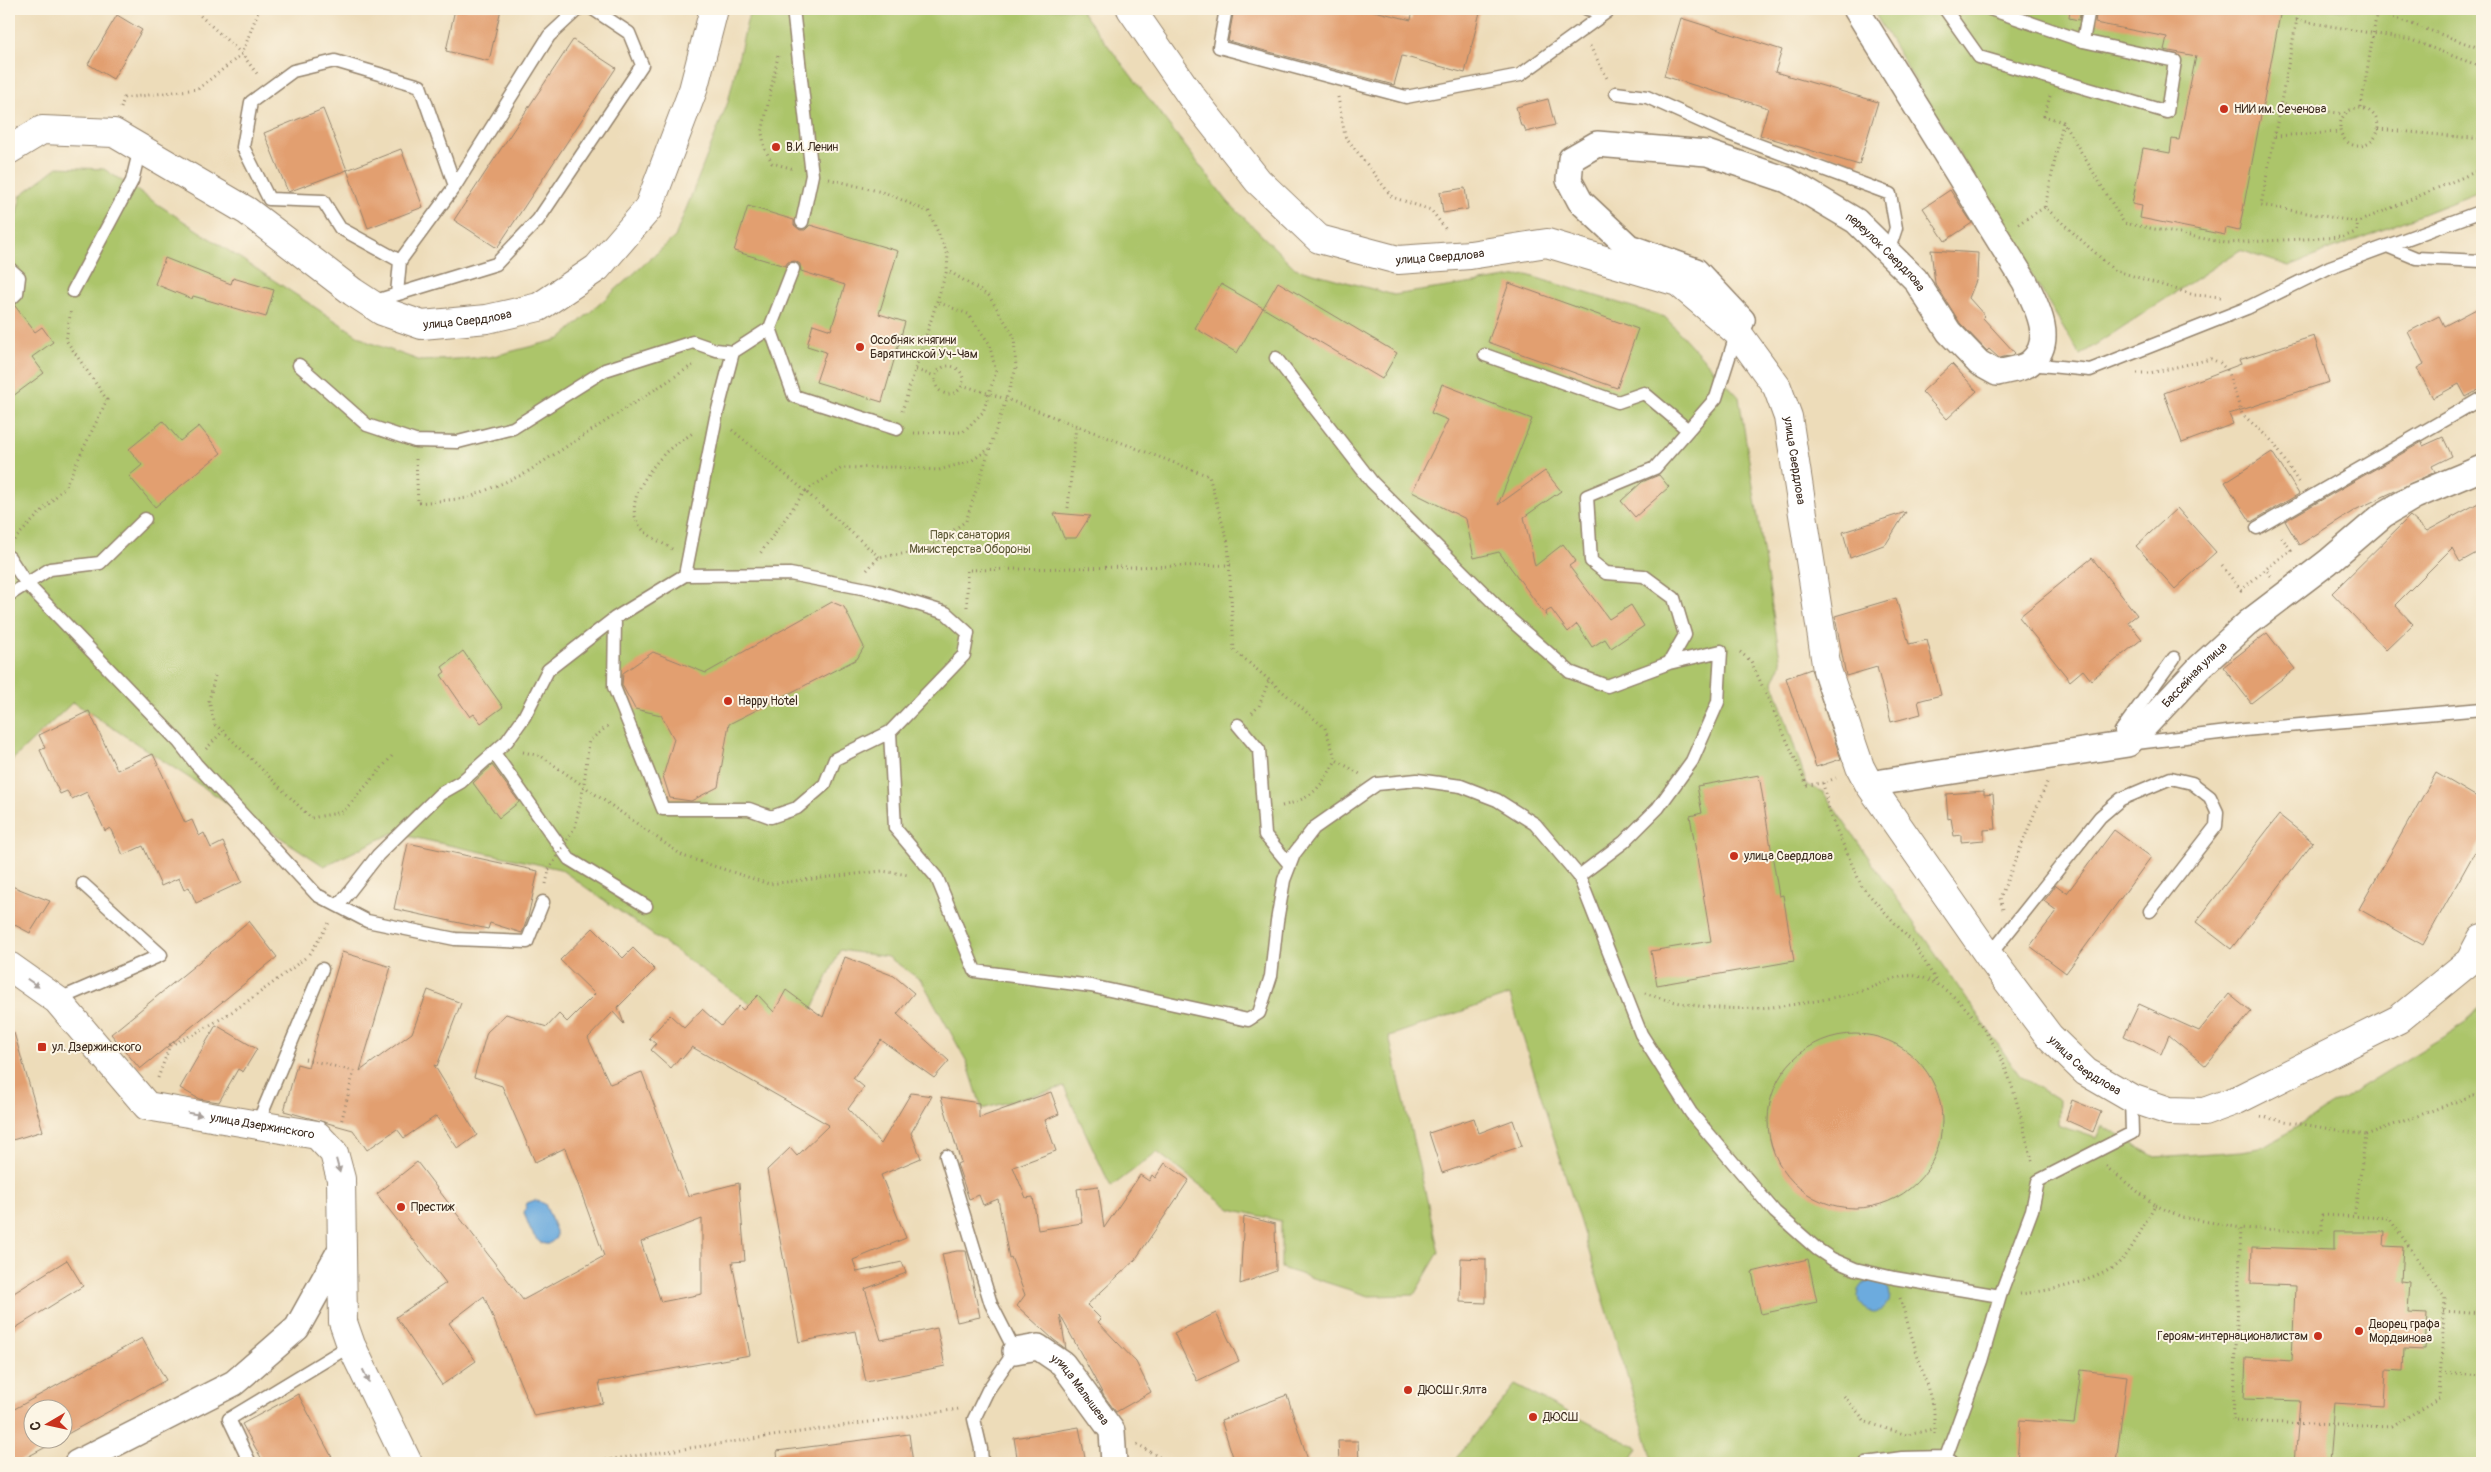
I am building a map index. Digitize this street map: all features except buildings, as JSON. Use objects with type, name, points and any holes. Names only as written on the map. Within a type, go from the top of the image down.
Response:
[{"type":"main road","name":"улица Свердлова","points":[[9,150],[42,130],[114,133],[247,211],[382,311],[422,325],[487,320],[539,307],[597,268],[648,210],[693,90],[714,9]]},
{"type":"main road","name":"улица Свердлова","points":[[1131,9],[1191,96],[1258,181],[1319,239],[1398,260],[1470,255],[1547,243],[1678,282],[1737,332],[1777,387],[1788,417],[1827,670],[1864,776],[1989,956],[2048,1036],[2086,1072],[2131,1098],[2168,1111],[2204,1112],[2237,1100],[2398,1019],[2470,961],[2482,938]]},
{"type":"main road","points":[[9,966],[57,1000],[147,1106]]},
{"type":"main road","name":"улица Дзержинского","points":[[147,1106],[317,1135],[334,1153],[341,1179],[343,1322],[351,1345],[408,1463]]},
{"type":"street","points":[[1856,9],[2025,282],[2041,314],[2043,336],[2040,352],[2030,364]]},
{"type":"street","name":"переулок Свердлова","points":[[1737,332],[1742,320],[1696,271],[1629,247],[1580,201],[1569,180],[1571,160],[1597,144],[1707,152],[1787,180],[1856,221],[1915,280],[1949,332],[1979,363],[1997,373],[2030,364]]},
{"type":"street","name":"Бассейная улица","points":[[2128,744],[2200,667],[2248,623],[2328,562],[2383,515],[2415,496],[2482,468]]},
{"type":"street","points":[[1864,776],[2059,754],[2128,744]]},
{"type":"street","points":[[77,1463],[234,1383],[297,1328],[342,1247]]},
{"type":"street","name":"улица Малышева","points":[[1015,1351],[1038,1347],[1063,1364],[1112,1431],[1114,1463]]},
{"type":"lane","points":[[397,294],[400,261],[455,186],[549,36],[578,9]]},
{"type":"lane","points":[[369,303],[496,264],[538,220],[642,65],[629,33],[593,9]]},
{"type":"lane","points":[[793,9],[812,175],[802,222]]},
{"type":"lane","points":[[1226,9],[1219,47],[1335,80],[1406,97],[1520,75],[1608,11]]},
{"type":"lane","points":[[1587,9],[1608,11]]},
{"type":"lane","points":[[1945,9],[1979,57],[2167,112],[2175,61],[2083,41],[1990,9]]},
{"type":"lane","points":[[2083,41],[2089,9]]},
{"type":"lane","points":[[400,261],[340,228],[323,201],[269,199],[243,147],[251,102],[293,71],[335,61],[420,86],[455,186]]},
{"type":"lane","points":[[1616,93],[1647,96],[1729,134],[1890,194],[1896,228],[1888,252]]},
{"type":"lane","points":[[74,291],[132,181],[140,148]]},
{"type":"lane","points":[[2030,364],[2090,370],[2247,308],[2330,267],[2482,212]]},
{"type":"lane","points":[[2387,246],[2416,258],[2482,260]]},
{"type":"lane","points":[[9,268],[20,277],[17,293],[9,301]]},
{"type":"lane","points":[[299,365],[367,425],[415,440],[458,442],[513,428],[604,370],[693,342],[716,350],[733,352],[770,328],[793,269]]},
{"type":"lane","points":[[770,328],[794,396],[897,428]]},
{"type":"lane","points":[[1670,663],[1686,635],[1674,598],[1644,576],[1606,572],[1591,561],[1588,496],[1655,468],[1716,398],[1737,332]]},
{"type":"lane","points":[[686,575],[687,560],[716,417],[733,352]]},
{"type":"lane","points":[[1485,355],[1618,402],[1644,393],[1688,430]]},
{"type":"lane","points":[[1276,358],[1372,482],[1512,622],[1570,672],[1607,686],[1670,663],[1721,651],[1718,702],[1692,761],[1658,808],[1624,842],[1579,876]]},
{"type":"lane","points":[[2257,528],[2482,398]]},
{"type":"lane","points":[[9,596],[26,583],[50,569],[100,563],[145,519]]},
{"type":"lane","points":[[9,557],[26,583],[179,742],[196,764],[316,895],[339,905],[367,921],[456,939],[527,942],[544,902]]},
{"type":"lane","points":[[339,905],[378,855],[440,794],[462,782],[497,750],[524,717],[548,670],[615,618],[686,575],[790,574],[872,590],[946,614],[968,633],[964,655],[890,732],[835,759],[825,784],[797,808],[771,816],[749,809],[663,810],[614,687],[615,618]]},
{"type":"lane","points":[[2174,658],[2121,731],[2128,744],[2244,730],[2482,710]]},
{"type":"lane","points":[[1238,725],[1259,750],[1264,835],[1290,865]]},
{"type":"lane","points":[[890,732],[895,828],[937,878],[975,971],[1091,986],[1248,1020],[1258,1013],[1271,976],[1276,921],[1284,880],[1294,854],[1314,828],[1377,784],[1418,780],[1461,786],[1497,800],[1535,824],[1579,876],[1641,1034],[1691,1113],[1775,1212],[1817,1249],[1832,1259],[1855,1268],[1894,1278],[2000,1296]]},
{"type":"lane","points":[[497,750],[569,859],[646,906]]},
{"type":"lane","points":[[1989,956],[2100,817],[2121,799],[2171,778],[2192,783],[2210,797],[2217,812],[2216,826],[2150,911]]},
{"type":"lane","points":[[57,1000],[161,955],[83,884]]},
{"type":"lane","points":[[257,1125],[322,969]]},
{"type":"lane","points":[[1866,1463],[1902,1458],[1949,1460],[2000,1296],[2032,1210],[2038,1181],[2132,1133],[2131,1098]]},
{"type":"lane","points":[[946,1156],[991,1304],[1015,1351],[980,1406],[974,1419],[981,1449],[982,1463]]},
{"type":"lane","points":[[250,1463],[229,1419],[351,1345]]},
{"type":"path","points":[[193,9],[242,54],[269,89]]},
{"type":"path","points":[[124,98],[198,89],[242,54],[259,9]]},
{"type":"path","points":[[2299,9],[2260,205],[2358,222],[2482,169]]},
{"type":"path","points":[[2370,9],[2482,49]]},
{"type":"path","points":[[2361,107],[2377,11]]},
{"type":"path","points":[[2296,20],[2411,40],[2482,67]]},
{"type":"path","points":[[1581,31],[1616,93]]},
{"type":"path","points":[[780,47],[762,133],[765,149],[772,163],[886,193],[929,212],[948,255],[947,270],[897,428],[919,435],[963,432],[983,412],[996,372],[989,343],[968,314],[937,302]]},
{"type":"path","points":[[2055,79],[2044,116],[2063,122],[2124,223],[2226,243],[2343,236],[2356,232],[2358,222]]},
{"type":"path","points":[[1335,80],[1345,136],[1392,197],[1431,210],[1450,235]]},
{"type":"path","points":[[2280,104],[2344,114]]},
{"type":"path","points":[[2361,107],[2367,109],[2376,117],[2378,129],[2373,141],[2361,146],[2348,143],[2340,132],[2339,125],[2344,114],[2349,110],[2361,107]]},
{"type":"path","points":[[1997,237],[2045,208],[2063,122]]},
{"type":"path","points":[[2378,129],[2482,139]]},
{"type":"path","points":[[2275,136],[2340,132]]},
{"type":"path","points":[[2045,208],[2114,270],[2194,295],[2223,298]]},
{"type":"path","points":[[865,573],[879,557],[925,551],[966,521],[1016,369],[1014,336],[989,296],[947,270]]},
{"type":"path","points":[[9,546],[65,487],[107,400],[66,340],[74,291]]},
{"type":"path","points":[[415,440],[418,504],[468,498],[524,474],[716,350]]},
{"type":"path","points":[[2107,364],[2136,373],[2150,373],[2211,359],[2220,363],[2227,370],[2242,414],[2273,442],[2308,498]]},
{"type":"path","points":[[946,366],[953,366],[960,370],[963,377],[962,385],[958,391],[952,394],[944,394],[938,390],[935,376],[939,370],[946,366]]},
{"type":"path","points":[[916,370],[935,376]]},
{"type":"path","points":[[962,385],[1006,399],[1209,476],[1228,543],[1231,565],[1234,650],[1325,728],[1336,760],[1377,784]]},
{"type":"path","points":[[687,560],[642,529],[634,510],[637,494],[666,452],[716,417],[805,490],[879,557]]},
{"type":"path","points":[[1068,508],[1076,426]]},
{"type":"path","points":[[746,574],[805,490],[842,468],[894,467],[939,470],[971,461],[990,449]]},
{"type":"path","points":[[2222,566],[2241,590],[2291,550],[2269,521]]},
{"type":"path","points":[[968,633],[966,570],[1231,565]]},
{"type":"path","points":[[2266,569],[2285,595]]},
{"type":"path","points":[[1721,651],[1736,648],[1750,660],[1807,786],[1864,776]]},
{"type":"path","points":[[215,676],[209,701],[215,725],[311,818],[343,812],[392,756]]},
{"type":"path","points":[[1238,725],[1259,706],[1269,680]]},
{"type":"path","points":[[549,870],[575,827],[584,784],[589,741],[624,712]]},
{"type":"path","points":[[497,750],[541,756],[584,784],[683,856],[769,884],[882,871],[937,878]]},
{"type":"path","points":[[2008,932],[2000,898],[2059,754]]},
{"type":"path","points":[[1263,811],[1293,804],[1320,788],[1336,760]]},
{"type":"path","points":[[1824,784],[1830,815],[1862,887],[1914,944],[1937,983],[1966,1007],[2001,1057],[2038,1181]]},
{"type":"path","points":[[147,1106],[170,1045],[206,1028],[259,994],[308,957],[326,930],[339,905]]},
{"type":"path","points":[[1621,984],[1665,1000],[1707,1009],[1766,1007],[1821,1001],[1870,989],[1899,977],[1914,976],[1937,983]]},
{"type":"path","points":[[285,1054],[354,1071],[334,1153]]},
{"type":"path","points":[[2237,1100],[2262,1118],[2366,1135],[2474,1095],[2482,1099]]},
{"type":"path","points":[[2354,1217],[2366,1135]]},
{"type":"path","points":[[2091,1155],[2155,1205],[2182,1217],[2241,1228],[2322,1232],[2322,1215],[2389,1218],[2445,1298],[2439,1398],[2391,1428],[2233,1421],[2241,1228]]},
{"type":"path","points":[[2000,1296],[2046,1291],[2106,1272],[2123,1258],[2155,1205]]},
{"type":"path","points":[[1894,1278],[1934,1409],[1933,1429],[1936,1443],[1949,1460]]},
{"type":"path","points":[[2444,1311],[2482,1314]]},
{"type":"path","points":[[2440,1373],[2482,1376]]},
{"type":"path","points":[[1844,1396],[1866,1422],[1908,1435],[1933,1429]]},
{"type":"path","points":[[586,1463],[980,1406]]},
{"type":"path","points":[[1112,1431],[1169,1463]]},
{"type":"green space","name":"Парк санатория Министерства Обороны","points":[[750,9],[1080,9],[1228,202],[1295,268],[1394,295],[1527,275],[1665,317],[1739,397],[1781,664],[1773,682],[1807,785],[1823,792],[2020,1076],[2059,1100],[2058,1125],[2096,1138],[2102,1126],[2155,1157],[2242,1151],[2264,1147],[2464,1024],[2482,1003],[2482,1463],[1654,1463],[1510,995],[1389,1036],[1439,1252],[1414,1295],[1369,1296],[1281,1268],[1281,1221],[1231,1209],[1157,1152],[1111,1187],[1064,1087],[982,1109],[967,1062],[922,981],[888,957],[840,950],[809,1017],[770,1018],[560,869],[393,833],[324,866],[73,702],[9,763],[9,247],[21,195],[58,167],[104,169],[368,342],[421,361],[490,357],[560,339],[675,237],[728,102]]},
{"type":"green space","points":[[1872,9],[2469,9],[2482,16],[2482,191],[2289,266],[2240,250],[2080,355]]},
{"type":"green space","name":"ДЮСШ","points":[[1515,1385],[1638,1448],[1629,1463],[1455,1463],[1457,1457]]},
{"type":"water","points":[[535,1200],[545,1204],[556,1231],[556,1238],[549,1244],[539,1242],[530,1229],[524,1213],[527,1203]]},
{"type":"water","points":[[1874,1280],[1880,1281],[1885,1285],[1889,1290],[1889,1302],[1885,1307],[1880,1311],[1874,1312],[1868,1311],[1863,1307],[1859,1302],[1858,1296],[1859,1290],[1863,1285],[1868,1281]]},
{"type":"place","name":"НИИ им. Сеченова","points":[[2224,109]]},
{"type":"place","name":"В.И. Ленин","points":[[776,147]]},
{"type":"place","name":"Особняк княгини Барятинской Уч-Чам","points":[[860,347]]},
{"type":"place","name":"Happy Hotel","points":[[728,701]]},
{"type":"place","name":"улица Свердлова","points":[[1734,856]]},
{"type":"place","name":"ул. Дзержинского","points":[[42,1047]]},
{"type":"place","name":"Престиж","points":[[401,1207]]},
{"type":"place","name":"Дворец графа Мордвинова","points":[[2359,1331]]},
{"type":"place","name":"Героям-интернационалистам","points":[[2318,1336]]},
{"type":"place","name":"ДЮСШ г.Ялта","points":[[1408,1390]]},
{"type":"place","name":"ДЮСШ","points":[[1533,1417]]}]
